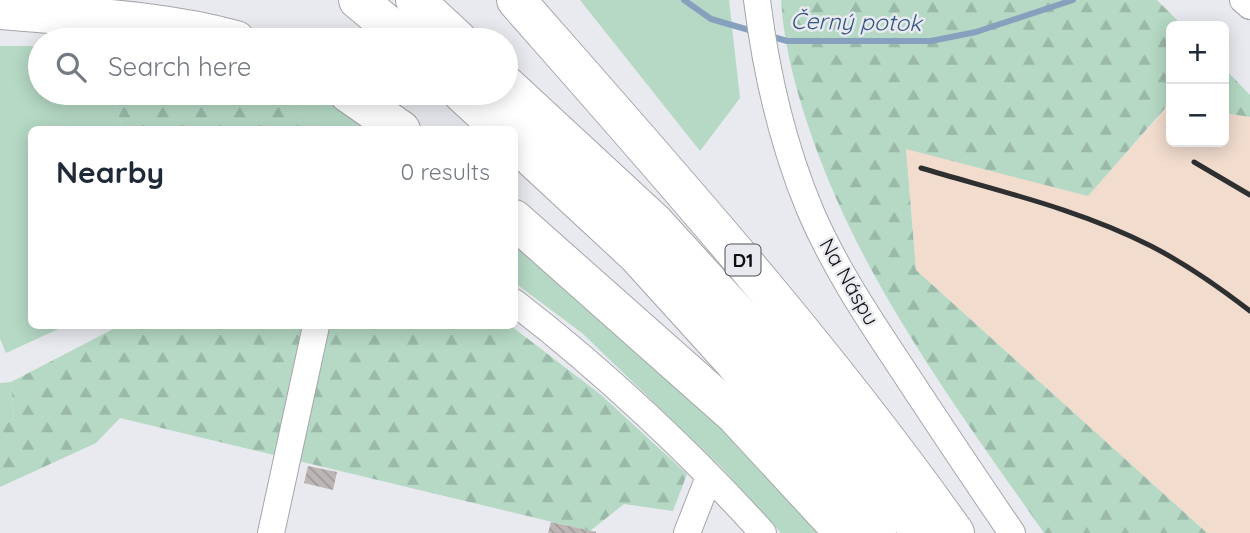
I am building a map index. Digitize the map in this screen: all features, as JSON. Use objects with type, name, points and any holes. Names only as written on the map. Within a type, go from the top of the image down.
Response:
[{"type":"highway","points":[[0,1],[9,0]]},
{"type":"highway","points":[[358,0],[392,28]]},
{"type":"highway","points":[[415,0],[445,28]]},
{"type":"highway","name":"D1","points":[[516,0],[782,305],[894,447],[955,533]]},
{"type":"highway","points":[[0,10],[182,28]]},
{"type":"highway","name":"D1","points":[[518,96],[655,223],[853,446],[921,533]]},
{"type":"highway","points":[[365,105],[395,126]]},
{"type":"highway","points":[[475,105],[498,126]]},
{"type":"highway","points":[[518,146],[637,255],[734,362],[845,491],[877,533]]},
{"type":"highway","points":[[518,223],[736,415],[844,533]]},
{"type":"street","name":"Na Náspu","points":[[757,0],[770,82],[809,208],[834,260],[878,332],[1012,533]]},
{"type":"street","points":[[1243,0],[1250,6]]},
{"type":"street","points":[[518,305],[606,379],[709,477],[763,533]]},
{"type":"street","points":[[271,533],[315,329]]},
{"type":"street","points":[[687,533],[709,477]]},
{"type":"shaded area","points":[[1166,108],[1166,147],[1229,147],[1229,114],[1250,117],[1250,533],[1207,533],[916,270],[906,148],[1088,196]]},
{"type":"green space","points":[[580,0],[729,0],[740,98],[700,151]]},
{"type":"green space","points":[[781,0],[1157,0],[1178,21],[1166,21],[1166,107],[1088,196],[906,149],[916,270],[1207,533],[1044,533],[915,344],[858,245],[813,140],[792,71]]},
{"type":"green space","points":[[0,46],[28,46],[28,105],[116,105],[121,126],[28,126],[28,329],[58,329],[6,353],[0,339]]},
{"type":"green space","points":[[1229,73],[1250,95],[1250,117],[1229,114]]},
{"type":"green space","points":[[116,105],[293,105],[316,126],[121,126]]},
{"type":"green space","points":[[293,105],[345,105],[374,126],[316,126]]},
{"type":"green space","points":[[518,239],[750,452],[821,533],[781,533],[721,467],[582,333],[518,285]]},
{"type":"green space","points":[[113,329],[515,329],[600,394],[687,474],[673,511],[624,504],[590,531],[120,418],[96,443],[0,487],[0,427],[14,419],[11,382]]},
{"type":"green space","points":[[11,382],[14,419],[0,427],[0,383]]},
{"type":"building","points":[[308,466],[337,472],[333,490],[304,483]]},
{"type":"building","points":[[551,522],[596,532],[596,533],[548,533]]},
{"type":"waterway","name":"Černý potok","points":[[684,0],[711,19],[756,32]]},
{"type":"waterway","name":"Černý potok","points":[[770,36],[787,41],[931,41],[976,32],[1073,0]]},
{"type":"railway","points":[[1194,162],[1250,195]]},
{"type":"railway","points":[[921,168],[1038,202],[1124,233],[1190,268],[1250,311]]}]
